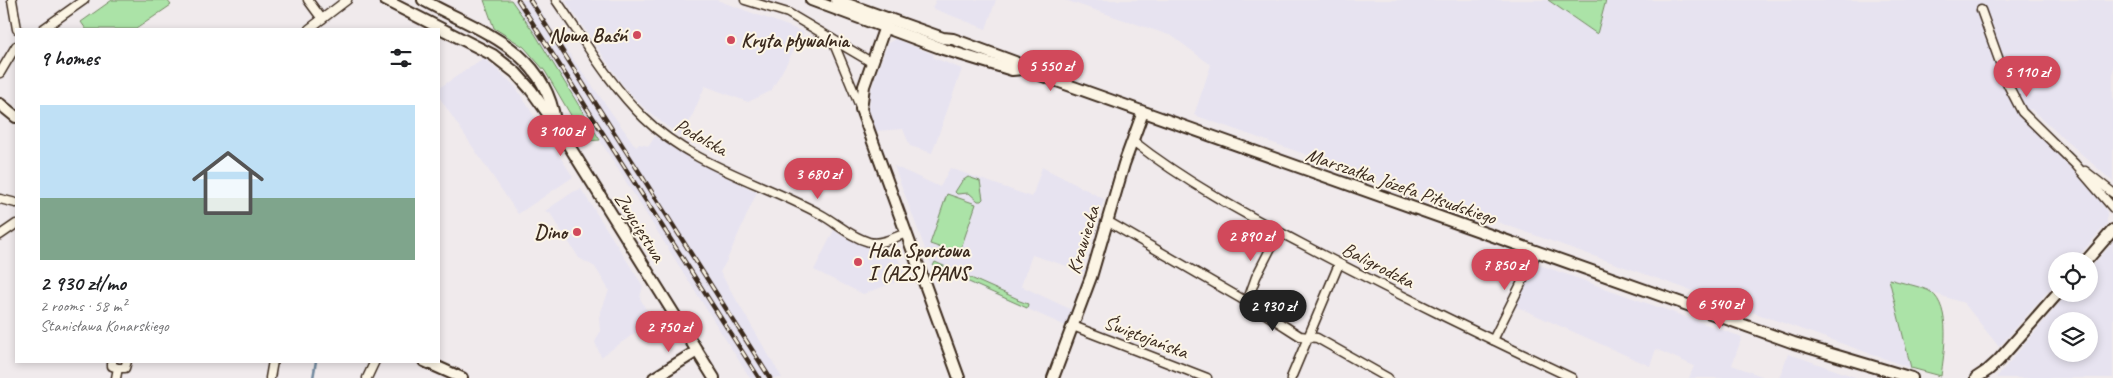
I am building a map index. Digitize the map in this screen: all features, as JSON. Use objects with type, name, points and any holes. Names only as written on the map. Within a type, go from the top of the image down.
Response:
[{"type":"main road","name":"Zwycięstwa","points":[[385,0],[493,55],[516,73],[531,90],[556,125],[714,378]]},
{"type":"main road","points":[[423,0],[503,41],[527,62],[542,82],[553,108],[556,125]]},
{"type":"main road","name":"Marszałka Józefa Piłsudskiego","points":[[811,0],[834,5],[886,23],[1015,62],[1023,69],[1794,343],[1912,378]]},
{"type":"main road","points":[[886,23],[871,62],[861,98],[861,109],[959,378]]},
{"type":"main road","points":[[0,104],[15,116]]},
{"type":"main road","name":"Krawiecka","points":[[1053,378],[1091,277],[1132,141],[1143,112]]},
{"type":"main road","points":[[2094,252],[2113,230]]},
{"type":"main road","points":[[1976,378],[1988,374],[2050,302]]},
{"type":"main road","points":[[654,378],[697,351]]},
{"type":"main road","points":[[428,363],[457,377]]},
{"type":"street","points":[[12,0],[17,28]]},
{"type":"street","points":[[44,28],[84,0]]},
{"type":"street","points":[[308,0],[322,19]]},
{"type":"street","points":[[311,28],[347,0]]},
{"type":"street","name":"Podolska","points":[[556,0],[625,99],[651,124],[675,143],[822,215],[856,238],[876,242],[906,233]]},
{"type":"street","points":[[745,0],[788,13],[871,62]]},
{"type":"street","points":[[1981,10],[2005,77],[2022,112],[2075,164],[2113,208]]},
{"type":"street","points":[[832,39],[861,109]]},
{"type":"street","points":[[0,73],[15,48]]},
{"type":"street","name":"Baligrodzka","points":[[1132,141],[1172,170],[1279,232],[1572,378]]},
{"type":"street","points":[[2075,164],[2113,193]]},
{"type":"street","points":[[0,199],[15,203]]},
{"type":"street","points":[[1107,221],[1247,302],[1300,336],[1317,338],[1388,378]]},
{"type":"street","points":[[0,235],[15,225]]},
{"type":"street","points":[[1247,302],[1256,277],[1279,232]]},
{"type":"street","points":[[1493,340],[1537,252]]},
{"type":"street","points":[[1290,378],[1340,264]]},
{"type":"street","name":"Świętojańska","points":[[1072,326],[1207,378]]},
{"type":"street","points":[[112,363],[112,366],[118,368],[125,368],[126,363]]},
{"type":"street","points":[[270,378],[273,363]]},
{"type":"street","points":[[367,378],[374,363]]},
{"type":"street","points":[[116,378],[118,368]]},
{"type":"shaded area","points":[[511,0],[534,0],[556,35],[636,147],[639,144],[649,146],[655,136],[692,160],[757,192],[720,272],[782,378],[750,378]]},
{"type":"shaded area","points":[[565,0],[717,0],[804,32],[771,91],[748,102],[705,86],[683,137],[641,105],[622,84]]},
{"type":"shaded area","points":[[936,0],[996,0],[986,29],[932,8]]},
{"type":"shaded area","points":[[1065,0],[1548,0],[1597,33],[1606,0],[2113,0],[2113,182],[2031,109],[2019,114],[2098,197],[2107,212],[2107,224],[2082,252],[2048,252],[2048,291],[1999,347],[1964,303],[1889,279],[1911,368],[1194,115],[1211,65],[1172,36]]},
{"type":"shaded area","points":[[895,39],[933,54],[934,58],[962,69],[932,153],[910,146],[903,129],[876,131],[869,111],[870,94],[876,74],[888,43]]},
{"type":"shaded area","points":[[484,58],[515,86],[573,177],[518,214],[440,98],[440,87]]},
{"type":"shaded area","points":[[894,166],[940,187],[950,168],[1032,197],[1042,167],[1104,199],[1083,266],[1086,272],[1032,255],[1021,286],[1072,310],[1066,326],[932,267]]},
{"type":"shaded area","points":[[581,189],[643,286],[640,298],[652,321],[601,357],[595,342],[600,332],[599,317],[609,290],[595,267],[579,258],[550,213],[545,211],[573,192]]},
{"type":"shaded area","name":"Hala Sportowa I (AZS) PANS","points":[[834,230],[860,244],[878,247],[897,256],[907,282],[902,280],[863,294],[814,270]]},
{"type":"shaded area","points":[[2113,242],[2113,378],[1996,378],[2048,316],[2048,362],[2098,362],[2098,312],[2052,312],[2060,302],[2098,302],[2098,260]]},
{"type":"shaded area","points":[[1526,260],[1742,337],[1732,365],[1767,378],[1689,378],[1694,366],[1656,349],[1650,366],[1506,302]]},
{"type":"shaded area","points":[[1788,354],[1801,358],[1858,378],[1779,378]]},
{"type":"green space","points":[[112,0],[167,0],[171,5],[137,28],[85,28],[81,22]]},
{"type":"green space","points":[[484,0],[511,0],[535,34],[600,140],[586,141],[545,71],[524,47],[494,28]]},
{"type":"green space","points":[[1548,0],[1606,0],[1597,34]]},
{"type":"green space","points":[[968,177],[980,181],[983,199],[981,201],[978,201],[969,193],[957,194],[955,192],[962,181]]},
{"type":"green space","points":[[947,194],[976,204],[959,254],[930,244]]},
{"type":"green space","points":[[935,262],[1028,304],[1027,308],[933,266]]},
{"type":"green space","points":[[1889,279],[1928,290],[1938,299],[1942,309],[1945,331],[1941,376],[1911,368]]},
{"type":"waterway","points":[[313,378],[316,363]]},
{"type":"railway","points":[[518,0],[759,378]]},
{"type":"railway","points":[[530,0],[770,378]]},
{"type":"place","name":"Nowa Baśń","points":[[637,35]]},
{"type":"place","name":"Kryta pływalnia","points":[[731,40]]},
{"type":"place","name":"Dino","points":[[577,232]]},
{"type":"place","name":"Hala Sportowa I (AZS) PANS","points":[[858,262]]}]
